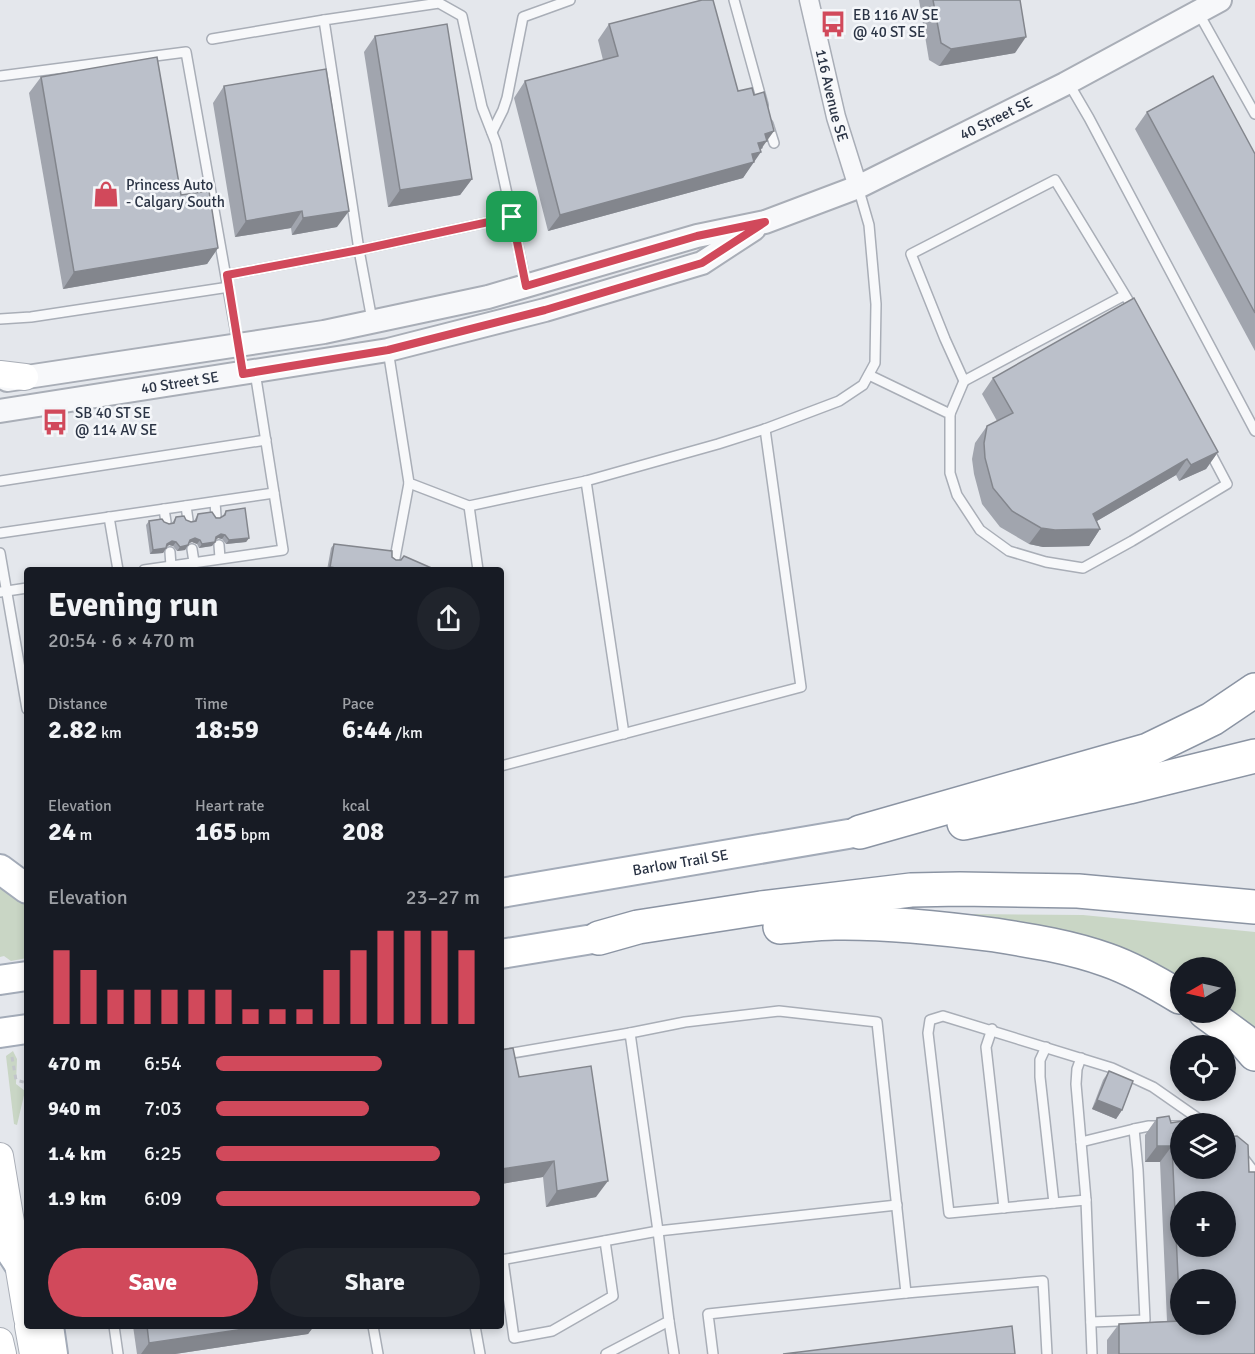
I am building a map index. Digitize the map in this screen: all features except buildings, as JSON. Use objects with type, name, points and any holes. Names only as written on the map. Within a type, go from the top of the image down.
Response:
[{"type":"highway","points":[[860,832],[1148,750],[1212,719],[1255,690]]},
{"type":"highway","points":[[860,832],[972,822],[1255,756]]},
{"type":"highway","points":[[599,938],[638,927],[750,909],[911,890],[1078,891],[1255,907]]},
{"type":"highway","points":[[599,938],[645,942],[764,928],[834,923],[892,925],[966,932],[1069,948],[1108,961],[1170,991]]},
{"type":"highway","points":[[1220,1023],[1243,1040],[1255,1054]]},
{"type":"main road","points":[[0,374],[26,377]]},
{"type":"main road","name":"Barlow Trail SE","points":[[506,890],[860,832]]},
{"type":"main road","points":[[0,869],[24,887]]},
{"type":"main road","points":[[504,954],[599,938]]},
{"type":"main road","points":[[0,980],[24,976]]},
{"type":"main road","points":[[6,1045],[24,1031]]},
{"type":"main road","points":[[0,1156],[24,1300]]},
{"type":"main road","points":[[0,1236],[18,1263]]},
{"type":"main road","points":[[29,1329],[33,1354]]},
{"type":"main road","points":[[49,1329],[53,1354]]},
{"type":"main road","points":[[0,1341],[3,1354]]},
{"type":"street","name":"116 Avenue SE","points":[[809,0],[836,117],[858,188]]},
{"type":"street","name":"40 Street SE","points":[[0,381],[324,332],[488,297],[697,236],[765,222],[858,188],[1068,82],[1220,0]]},
{"type":"street","name":"40 Street SE","points":[[0,411],[388,350],[545,310],[702,263],[765,222]]},
{"type":"lane","points":[[492,132],[507,98],[523,18],[570,0]]},
{"type":"lane","points":[[734,0],[774,143]]},
{"type":"lane","points":[[212,39],[439,3],[462,16],[482,107],[496,143],[526,286]]},
{"type":"lane","points":[[1198,12],[1255,114]]},
{"type":"lane","points":[[324,20],[372,322]]},
{"type":"lane","points":[[0,76],[186,52],[238,345],[249,373],[266,440],[283,550],[164,567]]},
{"type":"lane","points":[[1068,82],[1255,431]]},
{"type":"lane","points":[[964,381],[911,254],[1055,180],[1142,325]]},
{"type":"lane","points":[[409,483],[469,506],[586,481],[765,429],[839,401],[863,385],[875,363],[876,303],[869,225],[858,188]]},
{"type":"lane","points":[[227,275],[359,250],[512,217]]},
{"type":"lane","points":[[0,319],[31,317],[229,287]]},
{"type":"lane","points":[[1125,295],[964,381],[950,414],[950,473],[957,495],[980,530],[1009,551],[1046,562],[1083,568],[1227,484],[1203,437]]},
{"type":"lane","points":[[388,350],[409,483],[395,558]]},
{"type":"lane","points":[[868,375],[950,414]]},
{"type":"lane","points":[[504,765],[801,687],[765,429]]},
{"type":"lane","points":[[0,481],[266,440]]},
{"type":"lane","points":[[586,481],[624,734]]},
{"type":"lane","points":[[0,533],[274,493]]},
{"type":"lane","points":[[215,502],[216,516]]},
{"type":"lane","points":[[186,506],[188,519]]},
{"type":"lane","points":[[469,506],[478,567]]},
{"type":"lane","points":[[164,509],[166,522]]},
{"type":"lane","points":[[110,517],[118,567]]},
{"type":"lane","points":[[219,545],[220,558]]},
{"type":"lane","points":[[192,549],[194,562]]},
{"type":"lane","points":[[170,552],[171,566]]},
{"type":"lane","points":[[0,553],[3,592],[24,695]]},
{"type":"lane","points":[[3,592],[24,588]]},
{"type":"lane","points":[[504,1054],[685,1022],[779,1011],[877,1022],[906,1293]]},
{"type":"lane","points":[[1086,1200],[948,1213],[928,1033],[930,1020],[943,1016],[992,1029],[1112,1068],[1154,1087],[1191,1113]]},
{"type":"lane","points":[[992,1029],[986,1047],[1004,1208]]},
{"type":"lane","points":[[630,1033],[674,1354]]},
{"type":"lane","points":[[1046,1047],[1040,1060],[1040,1077],[1054,1203]]},
{"type":"lane","points":[[1081,1058],[1077,1069],[1076,1084],[1086,1200],[1092,1354]]},
{"type":"lane","points":[[1081,1142],[1149,1126],[1170,1126]]},
{"type":"lane","points":[[1090,1322],[1145,1320],[1134,1129]]},
{"type":"lane","points":[[1236,1149],[1255,1173]]},
{"type":"lane","points":[[504,1260],[658,1231],[897,1205]]},
{"type":"lane","points":[[504,1273],[514,1338],[552,1331],[613,1296],[605,1241]]},
{"type":"lane","points":[[713,1354],[708,1314],[1043,1281],[1047,1354]]},
{"type":"lane","points":[[606,1354],[669,1321]]},
{"type":"lane","points":[[114,1329],[118,1354]]},
{"type":"lane","points":[[374,1329],[378,1354]]},
{"type":"lane","points":[[476,1329],[480,1354]]},
{"type":"path","points":[[6,1045],[16,1080],[24,1082]]},
{"type":"green space","points":[[0,884],[24,902],[24,959],[11,961],[4,956],[0,957]]},
{"type":"green space","points":[[968,914],[1083,915],[1255,932],[1255,1042],[1236,1022],[1236,957],[1170,957],[1170,985],[967,922]]},
{"type":"green space","points":[[13,1051],[17,1059],[16,1084],[24,1090],[17,1125],[14,1124],[6,1056]]},
{"type":"place","name":"EB 116 AV SE @ 40 ST SE","points":[[833,24]]},
{"type":"place","name":"Princess Auto - Calgary South","points":[[106,194]]},
{"type":"place","name":"SB 40 ST SE @ 114 AV SE","points":[[55,422]]},
{"type":"route","points":[[512,217],[526,286],[697,236],[765,222],[702,263],[545,310],[388,350],[243,374],[227,275],[359,250],[512,217]]}]
